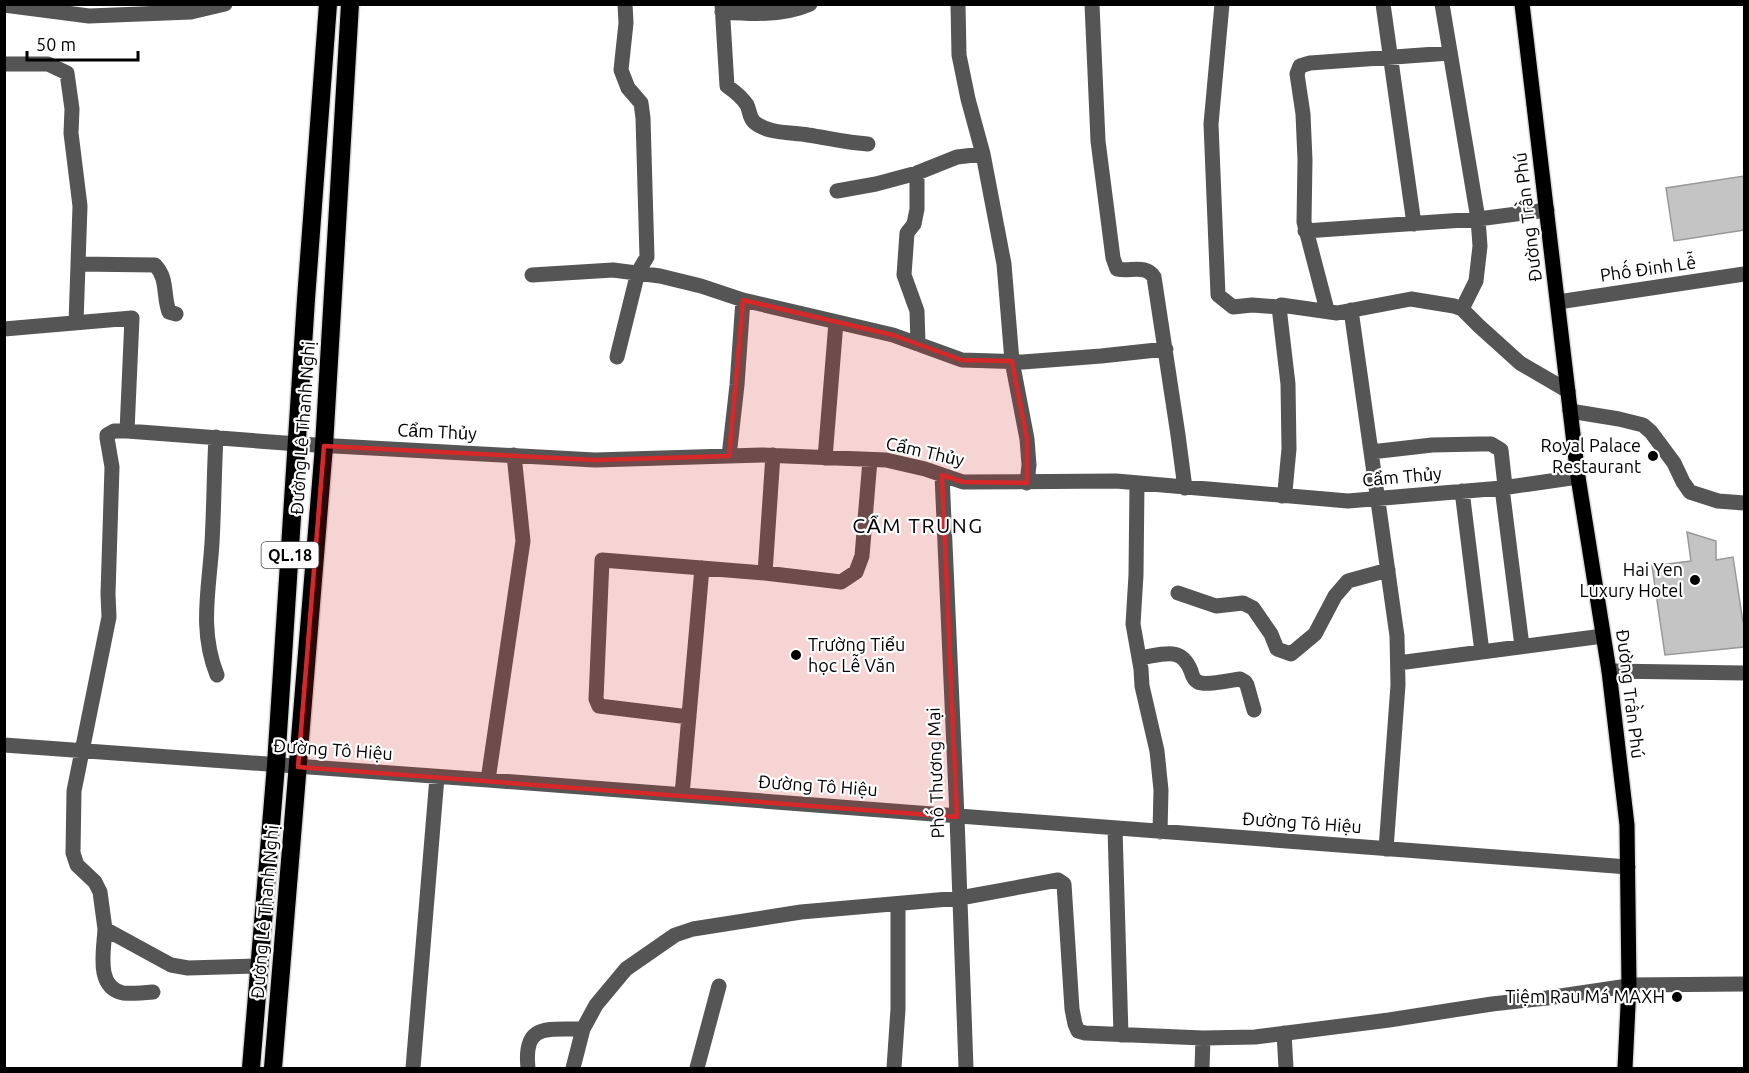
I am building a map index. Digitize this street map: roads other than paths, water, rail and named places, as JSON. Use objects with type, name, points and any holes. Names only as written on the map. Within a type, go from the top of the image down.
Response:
[{"type":"highway","name":"Đường Lê Thanh Nghị","points":[[251,1068],[276,765],[306,300],[328,5]]},
{"type":"highway","name":"Đường Lê Thanh Nghị","points":[[273,1068],[324,446],[350,6]]},
{"type":"main road","name":"Đường Trần Phú","points":[[1522,4],[1578,477],[1609,671],[1627,825],[1629,986],[1625,1068]]},
{"type":"street","points":[[4,5],[88,10],[191,12],[225,4]]},
{"type":"street","points":[[617,357],[639,272],[647,257],[641,103],[628,88],[621,70],[626,23],[625,4]]},
{"type":"street","points":[[810,4],[777,13],[722,8],[727,86],[747,105],[751,120],[770,130],[848,143],[868,144]]},
{"type":"street","points":[[958,4],[959,55],[983,154],[1004,264],[1012,361],[1028,439],[1027,483]]},
{"type":"street","points":[[1092,4],[1098,141],[1113,258],[1117,269],[1125,271],[1141,268],[1151,272],[1154,278],[1185,488]]},
{"type":"street","points":[[1222,4],[1211,124],[1218,295],[1233,307],[1252,305],[1279,307],[1281,305],[1337,313],[1411,299],[1454,306],[1462,309],[1520,363],[1568,391]]},
{"type":"street","points":[[1383,4],[1414,224]]},
{"type":"street","points":[[1442,4],[1478,219],[1480,246],[1476,281],[1462,309]]},
{"type":"street","points":[[1327,310],[1305,231],[1303,114],[1297,74],[1300,66],[1310,63],[1450,53]]},
{"type":"street","points":[[4,64],[48,64],[67,74],[72,109],[71,133],[80,206],[76,323]]},
{"type":"street","points":[[837,191],[917,173],[957,157],[983,154]]},
{"type":"street","points":[[917,173],[917,209],[914,224],[907,233],[904,275],[917,311],[918,344]]},
{"type":"street","points":[[1305,231],[1478,219],[1547,210]]},
{"type":"street","points":[[78,264],[155,265],[160,270],[164,281],[169,312],[176,314]]},
{"type":"street","points":[[532,275],[613,270],[639,272],[700,286],[742,300],[893,335],[962,360],[1023,362],[1166,349]]},
{"type":"street","name":"Phố Đinh Lễ","points":[[1558,302],[1744,274]]},
{"type":"street","points":[[729,456],[737,385],[742,300]]},
{"type":"street","points":[[1279,307],[1287,384],[1289,449],[1285,491],[1282,496]]},
{"type":"street","points":[[1351,310],[1397,636],[1398,685],[1386,849]]},
{"type":"street","points":[[4,329],[132,318],[127,431],[114,431],[106,438],[112,467],[109,608],[74,791],[73,853],[77,865],[95,882],[100,892],[105,929],[105,980],[108,985],[123,993],[153,993]]},
{"type":"street","points":[[825,458],[836,322]]},
{"type":"street","points":[[1570,411],[1643,425],[1651,432],[1674,464],[1690,492],[1718,501],[1744,503]]},
{"type":"street","name":"Cẩm Thủy","points":[[127,431],[324,446],[595,460],[773,455],[886,460],[963,482],[1116,481],[1348,501],[1503,487],[1578,477]]},
{"type":"street","points":[[216,437],[212,544],[206,617],[209,651],[217,675]]},
{"type":"street","points":[[1371,452],[1432,445],[1491,444],[1501,450],[1503,487],[1522,646]]},
{"type":"street","points":[[488,780],[523,541],[514,455]]},
{"type":"street","points":[[765,573],[773,455]]},
{"type":"street","points":[[689,717],[599,706],[596,699],[603,560],[765,573],[841,582],[856,572],[862,556],[870,460]]},
{"type":"street","name":"Phố Thương Mại","points":[[942,475],[966,1068]]},
{"type":"street","points":[[1137,483],[1133,624],[1142,686],[1157,751],[1161,790],[1160,832]]},
{"type":"street","points":[[1462,491],[1482,652]]},
{"type":"street","points":[[682,795],[702,568]]},
{"type":"street","points":[[1178,593],[1216,606],[1243,603],[1253,608],[1271,634],[1277,649],[1292,654],[1315,634],[1335,596],[1348,581],[1388,570]]},
{"type":"street","points":[[1398,663],[1603,636]]},
{"type":"street","points":[[1139,658],[1177,654],[1188,662],[1197,682],[1240,679],[1247,685],[1254,710]]},
{"type":"street","points":[[1609,671],[1744,673]]},
{"type":"street","name":"Đường Tô Hiệu","points":[[4,745],[1628,867]]},
{"type":"street","points":[[413,1068],[437,777]]},
{"type":"street","points":[[1115,828],[1121,1035]]},
{"type":"street","points":[[573,1068],[583,1029],[596,1005],[626,969],[675,934],[693,929],[801,912],[960,898],[1052,880],[1062,881],[1064,890],[1074,1024],[1078,1031],[1085,1033],[1203,1038],[1255,1037],[1629,986],[1744,984]]},
{"type":"street","points":[[894,1068],[898,1009],[898,904]]},
{"type":"street","points":[[105,929],[171,965],[188,968],[259,966]]},
{"type":"street","points":[[697,1068],[719,986]]},
{"type":"street","points":[[528,1068],[528,1046],[536,1033],[543,1030],[583,1029]]},
{"type":"street","points":[[1284,1033],[1286,1068]]},
{"type":"street","points":[[1202,1068],[1203,1038]]},
{"type":"place","name":"Royal Palace Restaurant","points":[[1653,456]]},
{"type":"place","name":"Hai Yen Luxury Hotel","points":[[1695,580]]},
{"type":"place","name":"Trường Tiểu học Lễ Văn","points":[[796,655]]},
{"type":"place","name":"Tiệm Rau Má MAXH","points":[[1677,997]]},
{"type":"district","name":"CẨM TRUNG","points":[[918,526]]}]
